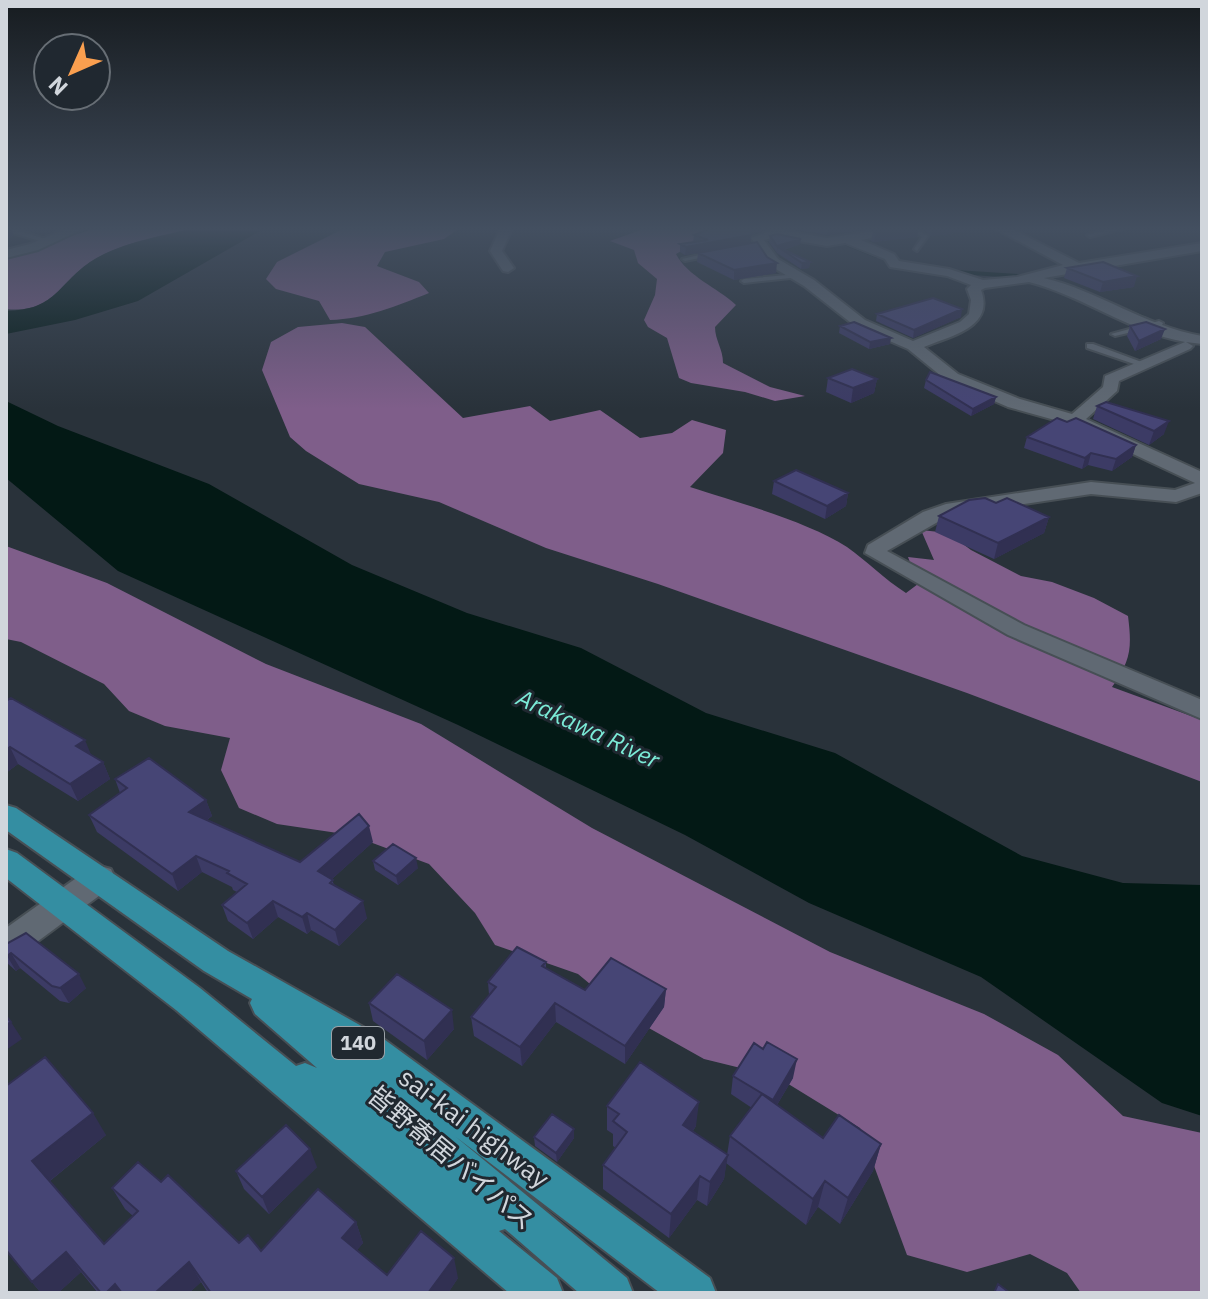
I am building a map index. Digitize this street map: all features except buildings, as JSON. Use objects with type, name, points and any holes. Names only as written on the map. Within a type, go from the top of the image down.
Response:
[{"type":"highway","name":"sai-kai highway","points":[[6,816],[216,961],[368,1049],[695,1293]]},
{"type":"highway","name":"140","points":[[6,861],[188,999],[542,1293]]},
{"type":"highway","name":"皆野寄居バイパス","points":[[216,961],[610,1293]]},
{"type":"highway","name":"皆野寄居バイパス","points":[[188,999],[610,1293]]},
{"type":"street","points":[[813,288],[860,323],[913,346],[963,382],[1014,403],[1075,420],[1202,479]]},
{"type":"street","points":[[913,346],[965,325],[976,316],[976,288]]},
{"type":"street","points":[[1063,288],[1202,353]]},
{"type":"street","points":[[1075,420],[1111,388],[1111,379],[1182,341],[1202,340]]},
{"type":"street","points":[[1202,487],[1176,496],[1091,488],[946,510],[930,516],[875,549],[876,553],[1016,630],[1202,710]]},
{"type":"street","points":[[6,946],[100,878]]},
{"type":"lane","points":[[1115,334],[1159,323]]},
{"type":"lane","points":[[1090,346],[1143,364]]},
{"type":"shaded area","points":[[6,288],[62,288],[34,307],[6,309]]},
{"type":"shaded area","points":[[424,288],[429,293],[368,314],[330,320],[319,301],[276,289]]},
{"type":"shaded area","points":[[656,288],[713,288],[736,305],[715,327],[723,363],[770,387],[805,396],[775,401],[679,378],[667,338],[648,327],[644,320]]},
{"type":"shaded area","points":[[342,323],[365,327],[463,418],[530,406],[550,421],[600,410],[640,438],[672,433],[692,420],[726,430],[723,453],[690,487],[771,513],[831,538],[906,593],[918,584],[908,557],[934,560],[921,530],[948,533],[971,550],[1021,576],[1052,582],[1094,598],[1128,616],[1129,653],[1112,687],[1202,720],[1202,782],[967,693],[658,584],[546,548],[439,502],[359,484],[306,451],[290,437],[262,370],[271,342],[298,327]]},
{"type":"shaded area","points":[[6,546],[107,583],[266,664],[421,724],[592,828],[830,952],[984,1014],[1058,1055],[1123,1116],[1202,1133],[1202,1293],[1081,1293],[1067,1273],[1030,1254],[967,1272],[907,1255],[860,1128],[777,1077],[704,1059],[631,1018],[578,974],[495,945],[475,913],[429,864],[351,835],[277,824],[239,808],[221,770],[230,738],[165,726],[129,711],[104,684],[21,642],[6,639]]},
{"type":"water","points":[[62,288],[161,288],[138,301],[75,320],[6,334],[6,311],[36,306]]},
{"type":"water","name":"Arakawa River","points":[[6,401],[58,426],[209,484],[352,565],[467,613],[581,648],[706,713],[835,753],[1022,856],[1123,883],[1202,885],[1202,1116],[1162,1103],[981,977],[809,903],[685,835],[458,725],[118,571],[6,478]]},
{"type":"waterway","points":[[1071,288],[1143,317]]}]
